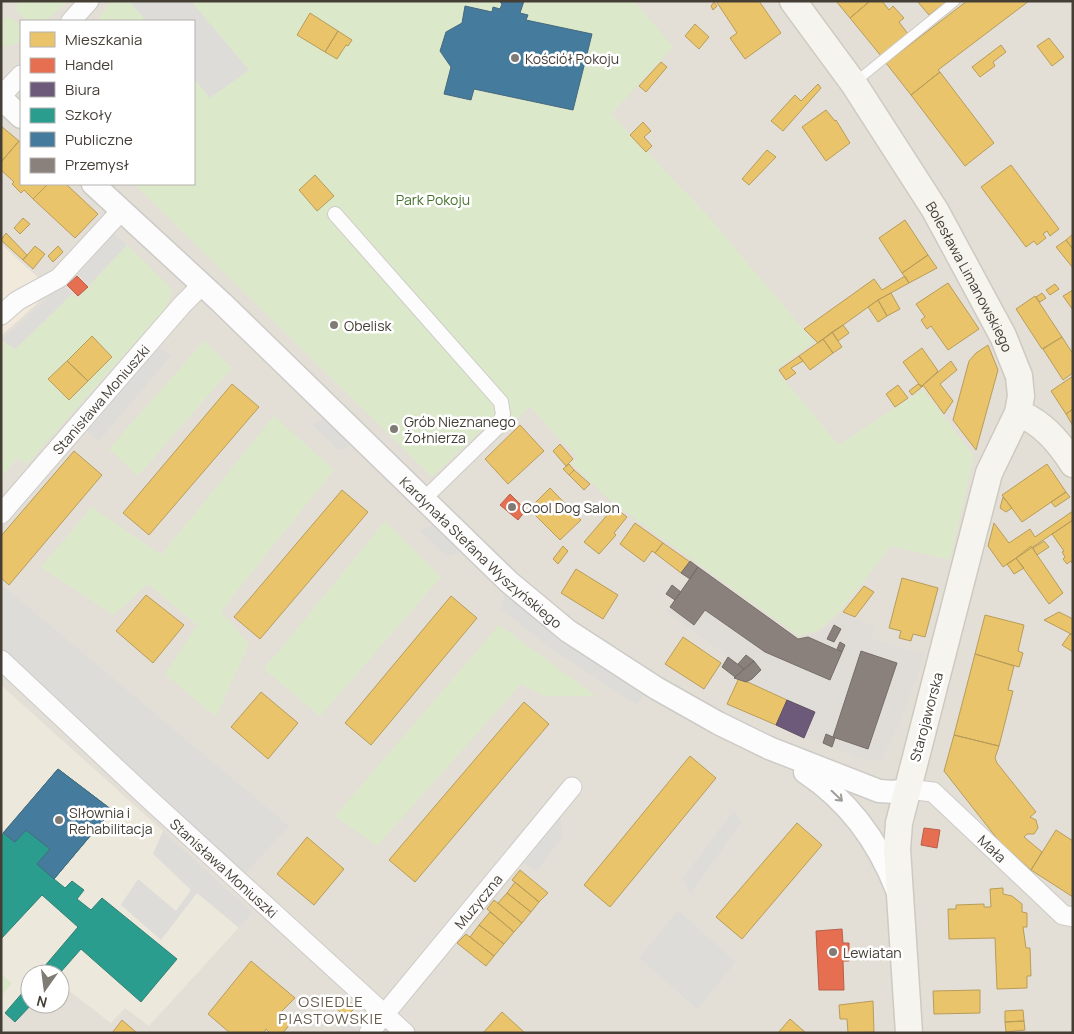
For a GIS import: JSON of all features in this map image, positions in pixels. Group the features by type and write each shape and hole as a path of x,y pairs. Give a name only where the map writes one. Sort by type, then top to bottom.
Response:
{"main road":[{"name":"Bolesława Limanowskiego","path":"793,1 854,84 935,210 1003,336 1019,376 1020,396 1018,413"},
{"path":"1018,413 1028,417 1051,436 1073,464"},
{"name":"Starojaworska","path":"909,1033 897,848 899,823 989,473 1018,413"}],"street":[{"path":"72,20 89,1"},
{"path":"20,76 1,97 20,116"},
{"name":"Kardynała Stefana Wyszyńskiego","path":"94,185 202,285 509,582 568,631 677,701 769,748 879,791 895,792 907,789"},
{"path":"1,315 17,302 59,278 121,211"},
{"path":"335,214 502,402 503,414 498,427 424,499"},
{"name":"Stanisława Moniuszki","path":"1,514 182,305 202,285"},
{"name":"Stanisława Moniuszki","path":"1,660 148,798 215,857 405,1033"},
{"path":"769,748 826,785 849,808 877,847 900,900"},
{"name":"Muzyczna","path":"369,1033 572,786"},
{"name":"Mała","path":"907,789 933,792 1062,915 1073,917"}],"lane":[{"path":"854,84 955,1"}],"shaded area":[{"path":"1,1 1073,1 1073,1033 1,1033"},
{"path":"129,1 191,1 249,70 210,98 195,80 195,20 145,20"},
{"path":"114,234 127,245 89,285 78,274"},
{"path":"1,244 52,290 1,336"},
{"path":"62,284 72,294 15,349 2,340"},
{"path":"159,346 171,356 99,441 86,430"},
{"path":"324,419 351,446 338,450 311,424"},
{"path":"433,525 460,551 447,557 419,530"},
{"path":"698,567 798,639 817,634 842,613 875,626 870,638 925,655 901,720 881,761 859,758 776,725 786,699 734,678 744,668 666,612"},
{"path":"1,584 289,826 245,874 1,648"},
{"path":"505,593 559,639 644,694 637,705 553,650 501,609"},
{"path":"1,685 253,912 149,1026 125,1008 111,1023 70,992 70,964 20,964 20,1014 23,1014 15,1022 5,1014 1,1018"},
{"path":"734,810 742,822 690,894 683,878"},
{"path":"561,814 562,838 536,872 522,861"},
{"path":"163,831 253,912 239,928 197,893 161,940 121,905 138,879 176,911 191,890 153,854"},
{"path":"678,910 736,962 697,1009 639,958"},
{"path":"347,1021 360,1033 338,1033"}],"green space":[{"path":"23,1 68,1 47,20 28,20 17,12 17,3"},
{"name":"Park Pokoju","path":"111,1 634,1 673,47 611,114 707,215 814,342 776,370 839,445 923,389 974,456 950,560 891,546 840,611 819,630 799,636 613,503 572,464 577,457 530,407 515,420 491,421 432,477 135,185 195,185 195,20 98,20"},
{"path":"10,17 20,25 20,41 12,45 1,46 1,19"},
{"path":"127,245 170,287 172,293 166,308 27,464 18,458 1,477 1,340 16,349 72,294 77,299"},
{"path":"204,341 232,368 138,476 109,449"},
{"path":"274,416 334,470 221,611 249,644 216,717 165,674 197,625 148,584 114,615 41,567 92,507 161,555"},
{"path":"385,521 441,577 320,716 264,669"},
{"path":"499,625 596,696 544,696 521,684 377,846 335,816"},
{"path":"1,974 12,983 1,996"}],"building: Mieszkania":[{"path":"716,1 759,1 781,33 745,59 730,38 737,33"},
{"path":"836,1 870,1 850,18"},
{"path":"870,1 882,1 889,10 893,6 904,18 899,22 908,34 881,56 850,18"},
{"path":"917,1 945,1 946,2 929,15"},
{"path":"967,1 1029,1 938,70 940,72 911,95 886,63"},
{"path":"714,2 717,6 713,10 711,6"},
{"path":"310,13 338,31 325,52 297,35"},
{"path":"695,24 709,37 699,49 685,36"},
{"path":"338,31 352,40 348,46 346,45 337,59 325,52"},
{"path":"1049,38 1064,57 1052,66 1037,46"},
{"path":"1001,45 1006,52 993,62 995,66 980,77 972,67"},
{"path":"661,62 667,67 646,92 639,86"},
{"path":"940,72 994,143 965,166 911,95"},
{"path":"818,84 821,88 783,131 771,121 795,95 801,101"},
{"path":"826,110 836,120 850,143 826,161 802,127"},
{"path":"643,122 651,131 644,137 652,146 646,152 630,135"},
{"path":"1,126 19,141 1,162"},
{"path":"19,141 20,185 47,185 33,199 24,190 21,193 12,184 14,182 1,170 1,162"},
{"path":"767,150 776,157 749,185 742,179"},
{"path":"1011,165 1059,229 1050,236 1047,231 1043,234 1046,238 1037,245 1034,241 1026,247 981,187"},
{"path":"315,175 334,196 317,211 299,190"},
{"path":"47,185 67,185 98,214 75,238 33,199"},
{"path":"23,218 30,224 20,234 14,228"},
{"path":"905,220 928,255 902,273 879,238"},
{"path":"6,233 27,255 23,260 1,240"},
{"path":"1073,234 1073,249 1066,240"},
{"path":"1066,240 1073,249 1073,268 1056,247"},
{"path":"35,246 45,254 33,269 23,260"},
{"path":"58,246 63,252 53,262 48,256"},
{"path":"928,255 937,268 909,283 902,273"},
{"path":"905,276 909,283 878,300 818,343 804,329 874,279 882,290"},
{"path":"948,283 979,329 948,350 931,326 927,329 921,320 925,317 916,304"},
{"path":"1055,284 1059,289 1050,295 1046,290"},
{"path":"1073,290 1073,310 1063,296"},
{"path":"891,293 900,309 887,316 878,300"},
{"path":"1042,293 1046,298 1040,302 1036,297"},
{"path":"1035,296 1062,337 1042,349 1016,309"},
{"path":"878,300 887,316 878,322 868,307"},
{"path":"843,325 849,333 838,341 832,332"},
{"path":"832,332 842,347 833,353 823,339"},
{"path":"92,336 112,357 88,381 67,361"},
{"path":"1062,337 1073,354 1073,373 1063,380 1043,349"},
{"path":"823,339 833,353 810,370 799,356"},
{"path":"988,345 998,370 976,450 953,420 969,361 976,353"},
{"path":"922,348 938,371 921,387 903,362"},
{"path":"799,356 803,361 791,368 796,373 786,380 779,370"},
{"path":"67,361 88,381 69,400 48,379"},
{"path":"951,361 957,370 940,384 953,401 944,414 923,385"},
{"path":"1073,376 1073,409 1066,414 1051,391"},
{"path":"232,384 259,407 149,535 123,513"},
{"path":"918,384 923,386 912,395 909,391"},
{"path":"898,385 908,398 895,407 886,394"},
{"path":"1073,409 1073,426 1066,414"},
{"path":"520,425 544,451 508,484 485,459"},
{"path":"560,444 573,459 566,466 553,451"},
{"path":"74,451 102,475 9,585 1,578 1,536"},
{"path":"569,464 574,470 569,475 563,469"},
{"path":"1047,464 1066,492 1022,522 1002,495"},
{"path":"574,470 590,484 584,490 569,475"},
{"path":"550,488 581,520 560,540 529,509"},
{"path":"342,490 368,512 260,639 234,617"},
{"path":"1066,492 1070,497 1055,507 1051,502"},
{"path":"1003,497 1012,508 1006,512 1000,508"},
{"path":"614,507 627,517 614,533 616,535 599,554 584,542"},
{"path":"1073,511 1073,520 1003,567 988,546 994,523 1009,543 1030,529 1035,537"},
{"path":"1073,520 1073,564 1071,561 1067,564 1063,559 1065,557 1062,552 1064,551 1052,534"},
{"path":"635,523 663,543 655,553 652,551 644,562 620,544"},
{"path":"1044,541 1049,547 1037,555 1033,548"},
{"path":"663,543 690,562 681,573 655,553"},
{"path":"563,546 568,551 558,564 553,559"},
{"path":"1031,546 1063,593 1049,604 1016,558"},
{"path":"1016,558 1024,568 1014,574 1007,564"},
{"path":"576,569 618,595 603,619 561,593"},
{"path":"902,578 938,588 925,637 913,634 911,641 899,638 901,631 889,628"},
{"path":"864,586 874,592 855,617 843,612"},
{"path":"146,595 184,625 153,663 116,631"},
{"path":"451,596 477,618 371,745 345,723"},
{"path":"1059,612 1073,619 1073,635 1044,620"},
{"path":"985,615 1024,625 1018,651 1023,653 1019,667 975,654"},
{"path":"1070,634 1073,635 1073,652 1062,645"},
{"path":"683,637 721,663 704,689 665,664"},
{"path":"975,654 1014,666 1008,690 1013,691 999,746 954,735"},
{"path":"739,678 787,700 776,725 727,704"},
{"path":"261,692 298,723 268,759 231,727"},
{"path":"524,702 549,724 415,882 389,860"},
{"path":"954,735 999,746 995,758 997,763 1036,812 1030,817 1036,820 1038,828 1034,834 1027,834 1024,837 1042,852 1031,870 999,841 944,771"},
{"path":"690,756 716,778 610,907 584,885"},
{"path":"797,823 822,845 742,939 716,917"},
{"path":"1056,830 1073,841 1073,897 1031,870"},
{"path":"307,837 344,869 314,905 277,874"},
{"path":"520,870 548,893 539,902 512,880"},
{"path":"515,882 539,902 531,912 507,893"},
{"path":"1003,888 1003,894 1012,896 1022,904 1022,912 1027,913 1027,927 1023,927 1026,948 1030,948 1031,976 1027,976 1027,988 997,989 995,938 949,939 948,909 956,909 956,905 984,904 984,907 991,907 990,889"},
{"path":"507,893 531,912 522,923 498,903"},
{"path":"494,900 522,923 514,932 487,909"},
{"path":"490,912 514,932 504,944 479,925"},
{"path":"479,925 504,944 494,956 470,937"},
{"path":"466,934 494,956 486,966 457,943"},
{"path":"251,961 295,998 279,1014 290,1024 283,1033 270,1033 266,1029 264,1033 230,1033 208,1014"},
{"path":"980,990 980,1013 934,1014 933,991"},
{"path":"344,997 356,1007 346,1017 336,1008"},
{"path":"873,1001 874,1032 848,1033 847,1019 840,1019 839,1005"},
{"path":"1023,1010 1024,1021 1005,1022 1005,1011"},
{"path":"502,1012 525,1033 483,1033"},
{"path":"790,1019 806,1033 778,1033"},
{"path":"122,1020 137,1033 112,1033"},
{"path":"1024,1021 1025,1030 1006,1032 1005,1022"}],"building: Handel":[{"path":"77,276 88,287 78,296 67,285"},
{"path":"510,494 526,510 518,520 500,505"},
{"path":"924,828 940,830 937,848 921,845"},
{"name":"Lewiatan","path":"842,929 843,943 849,943 849,961 843,961 844,990 819,990 816,931"}],"building: Biura":[{"path":"787,700 815,712 804,738 776,725"}],"building: Szkoły":[{"path":"58,769 112,810 54,879 65,888 72,881 84,890 77,899 91,910 102,898 177,959 141,1002 81,949 68,964 47,964 78,927 42,895 1,939 1,836"},
{"path":"20,996 20,1014 23,1014 15,1022 5,1013"}],"building: Publiczne":[{"name":"Kościół Pokoju","path":"499,1 524,1 520,13 528,15 526,20 592,34 573,110 474,89 471,100 444,94 451,67 440,51 446,32 462,23 465,6 492,12 493,7 500,9 502,4"},
{"name":"SIłownia i Rehabilitacja","path":"58,769 112,810 54,879 37,864 50,849 26,830 15,842 3,833"}],"building: Przemysł":[{"path":"690,561 698,567 690,579 681,573"},
{"path":"698,567 798,639 808,637 842,652 830,680 765,652 705,610 694,625 670,607"},
{"path":"672,585 681,592 675,600 666,594"},
{"path":"834,625 841,629 834,642 827,639"},
{"path":"840,642 845,645 842,652 837,649"},
{"path":"861,651 897,663 868,749 833,737"},
{"path":"746,655 754,661 744,669 738,664"},
{"path":"728,657 744,669 735,677 722,667"},
{"path":"754,661 761,670 752,679 746,682 734,678"},
{"path":"826,734 835,738 832,747 823,743"}],"place":[{"name":"Kościół Pokoju","path":"515,58"},
{"name":"Obelisk","path":"334,325"},
{"name":"Grób Nieznanego Żołnierza","path":"394,429"},
{"name":"Cool Dog Salon","path":"512,507"},
{"name":"SIłownia i Rehabilitacja","path":"59,820"},
{"name":"Lewiatan","path":"833,952"}],"district":[{"name":"OSIEDLE PIASTOWSKIE","path":"331,1010"}]}
